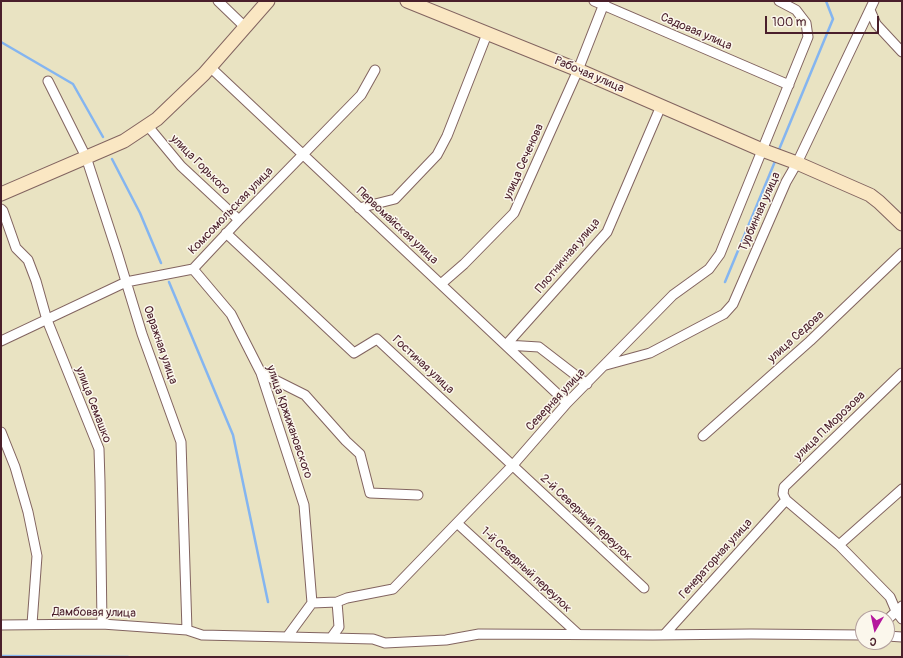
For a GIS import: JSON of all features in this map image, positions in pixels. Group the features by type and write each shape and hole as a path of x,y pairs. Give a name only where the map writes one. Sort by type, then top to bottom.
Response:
{"street":[{"path":"218,1 245,27"},
{"path":"1,194 124,141 157,119 210,67 268,1"},
{"name":"Рабочая улица","path":"407,1 578,70 870,195 902,224"},
{"name":"Садовая улица","path":"594,1 604,3 789,85"},
{"name":"Северная улица","path":"312,602 337,602 347,598 393,589 513,465 567,403 605,366 673,295 709,269 720,254 766,151 789,85 808,37 806,23 796,10 779,1"},
{"name":"Турбинная улица","path":"605,366 650,353 724,314 733,304 786,182 793,161 874,1"},
{"name":"улица Сеченова","path":"440,284 464,264 514,213 578,70 604,3"},
{"path":"870,10 876,24 902,52"},
{"path":"359,208 395,199 437,155 487,34"},
{"name":"Первомайская улица","path":"210,67 567,403"},
{"name":"Комсомольская улица","path":"1,341 126,282 193,269 302,154 361,95 375,70"},
{"name":"Овражная улица","path":"48,81 86,157 142,334 181,442 187,630"},
{"name":"Плотничная улица","path":"506,345 607,232 661,106"},
{"name":"улица Горького","path":"147,126 181,166 239,220"},
{"name":"улица Семашко","path":"1,209 16,248 28,260 47,320 99,449 102,624"},
{"name":"Гостиная улица","path":"226,233 354,353 377,339 513,465"},
{"name":"улица Седова","path":"703,436 810,341 902,253"},
{"name":"улица Кржижановского","path":"193,269 231,314 261,373 304,505 312,602"},
{"path":"506,345 539,347 587,384"},
{"path":"261,373 305,395 346,441 360,454 370,492 418,495"},
{"name":"улица П.Морозова","path":"786,500 783,494 784,487 902,373"},
{"path":"1,432 15,467 28,512 37,556 32,624"},
{"name":"2-й Северный переулок","path":"513,465 644,588"},
{"path":"839,545 902,489"},
{"path":"786,500 839,545 890,597 899,608 902,619"},
{"name":"Генераторная улица","path":"664,635 786,500"},
{"name":"1-й Северный переулок","path":"457,522 578,634"},
{"path":"287,637 312,602"},
{"path":"331,638 338,627 337,602"},
{"name":"Дамбовая улица","path":"1,625 102,624 187,630 202,635 373,639 385,643 446,640 479,634 855,635"}],"waterway":[{"path":"778,152 833,19 826,1"},
{"path":"1,42 73,84 103,137"},
{"path":"112,159 140,213 161,263"},
{"path":"725,282 776,159"},
{"path":"169,282 233,435 268,602"},
{"path":"1,656 128,657"}]}
